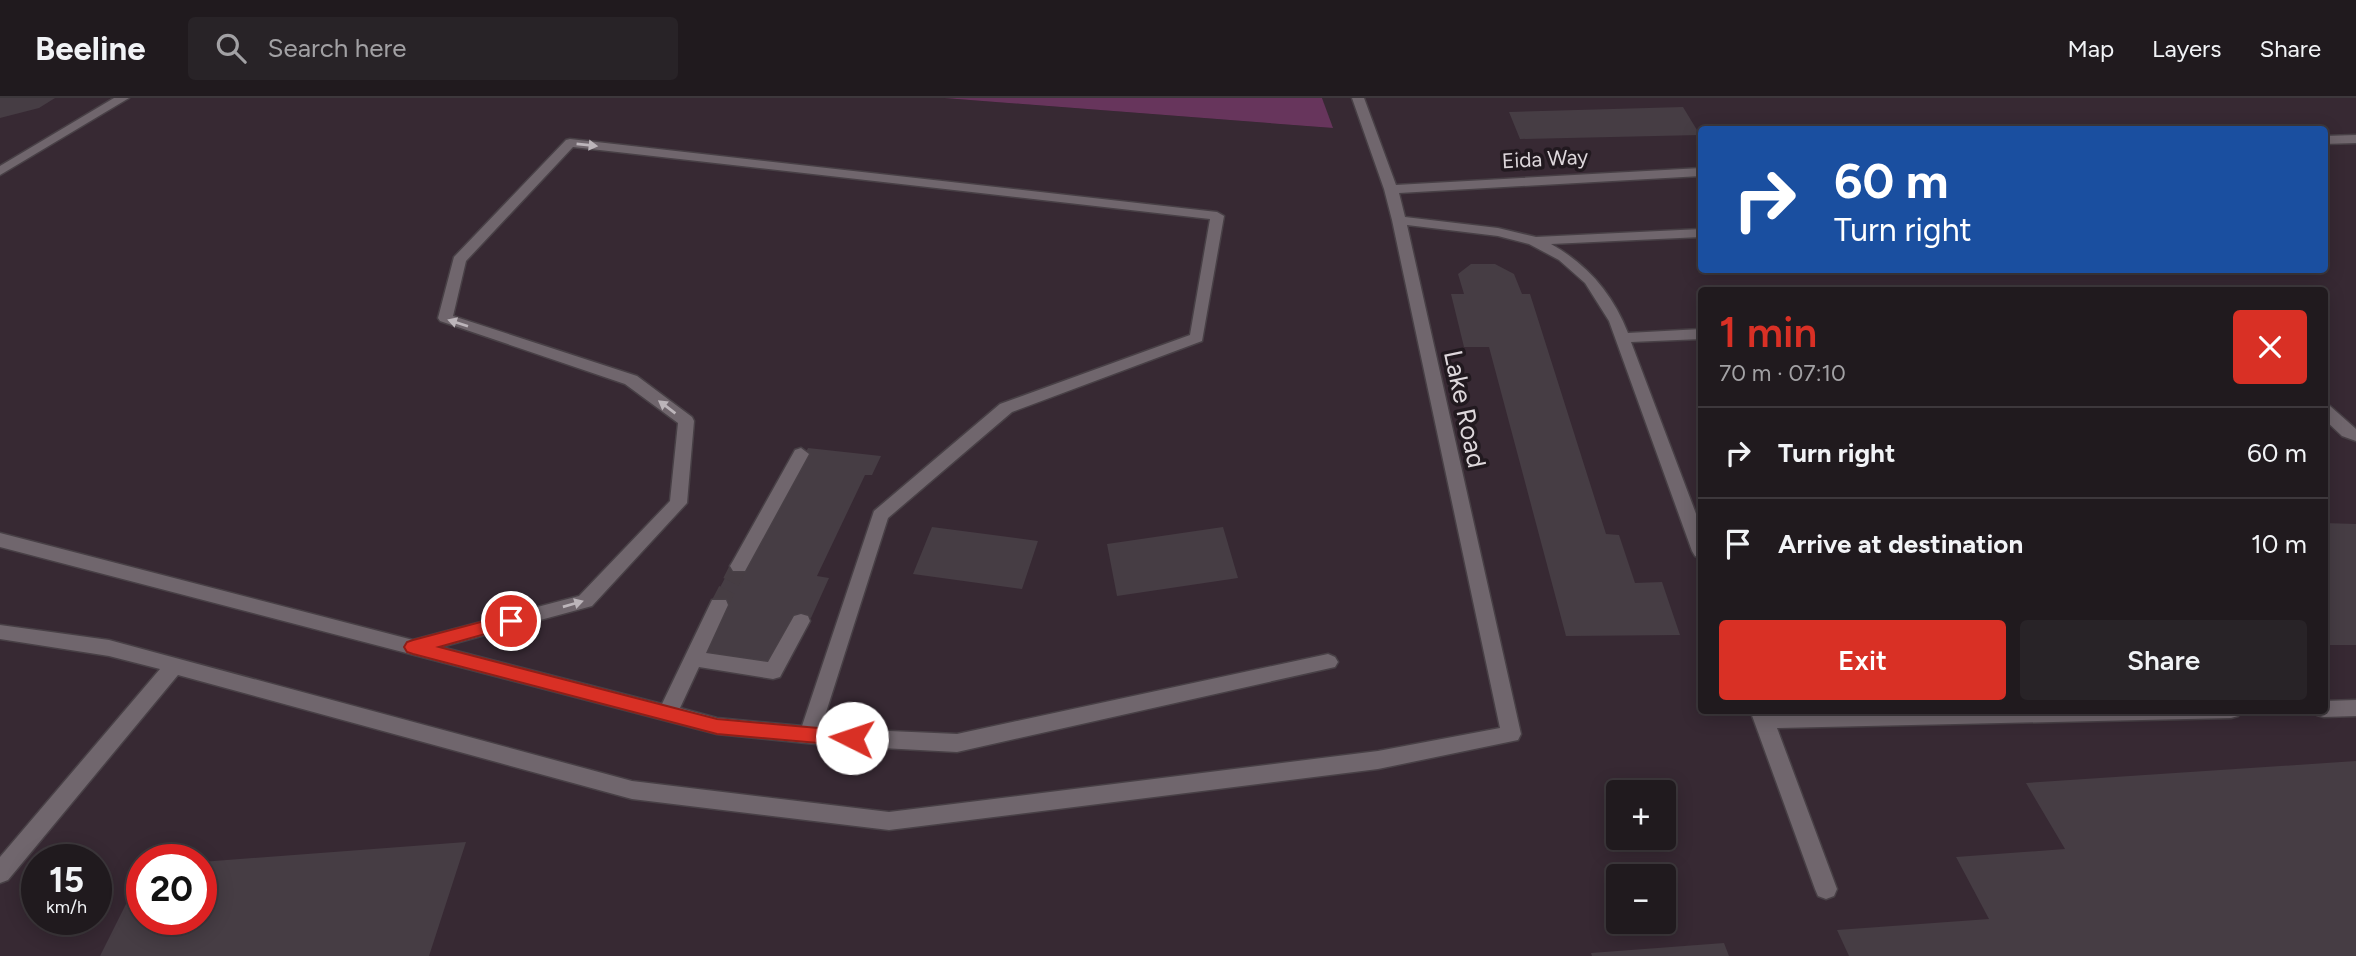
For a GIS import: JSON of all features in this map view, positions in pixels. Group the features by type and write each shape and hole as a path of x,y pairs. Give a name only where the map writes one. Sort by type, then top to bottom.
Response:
{"street":[{"path":"0,172 123,98"},
{"name":"Lake Road","path":"174,666 632,790 889,821 1378,760 1511,734 1399,220 1391,188 1357,98"},
{"path":"2328,140 2356,139"},
{"path":"413,647 585,601 678,503 686,421 631,380 445,318 459,260 570,143 1217,216 1197,338 1006,408 880,515 809,735"},
{"name":"Eida Way","path":"1391,188 1698,172"},
{"path":"1399,220 1498,232 1534,242 1564,257 1591,280 1616,321 1698,543"},
{"path":"1534,242 1698,233"},
{"path":"1622,338 1698,334"},
{"path":"2328,414 2348,432 2356,435"},
{"path":"739,566 801,454"},
{"path":"0,540 667,714 717,726 809,735 957,743 1328,662"},
{"path":"667,714 719,606"},
{"path":"692,658 773,670 801,621"},
{"path":"0,632 109,648 174,666 0,873"},
{"path":"2328,709 2356,708"},
{"path":"1826,889 1762,715 1856,714"}],"shaded area":[{"path":"0,98 944,98 1332,128 1322,98 2356,98 2356,956 0,956"},
{"path":"944,98 1322,98 1333,128"}],"building":[{"path":"0,98 55,98 39,108 0,118"},
{"path":"1683,107 1698,135 1520,139 1509,112"},
{"path":"1471,264 1495,264 1514,274 1522,294 1530,294 1606,534 1619,535 1635,583 1662,582 1680,635 1566,636 1489,347 1464,347 1451,294 1464,294 1458,274"},
{"path":"808,448 881,456 872,475 865,475 817,576 829,578 811,618 797,616 774,666 701,656 711,604 732,565 746,567"},
{"path":"2328,523 2356,524 2356,645 2328,645"},
{"path":"932,527 1038,541 1022,589 913,574"},
{"path":"1223,527 1238,578 1117,596 1107,544"},
{"path":"2356,761 2356,956 1849,956 1837,930 1989,919 1956,857 2065,849 2026,783"},
{"path":"466,842 429,956 100,956 126,904 126,935 217,935 217,861"},
{"path":"1724,943 1729,956 1592,956 1591,953"}],"tunnel":[{"path":"719,605 739,566"}],"route":[{"path":"511,621 413,647 717,726 852,738"}]}
